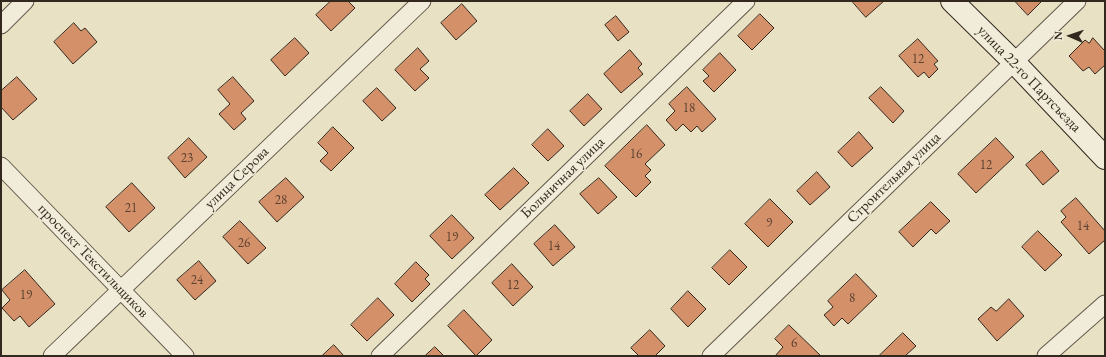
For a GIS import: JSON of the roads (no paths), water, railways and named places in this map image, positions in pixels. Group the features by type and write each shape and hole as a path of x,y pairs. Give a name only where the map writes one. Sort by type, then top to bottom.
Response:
{"street":[{"path":"1,25 25,1"},
{"name":"улица Серова","path":"52,356 422,1"},
{"name":"Больничная улица","path":"380,356 746,1"},
{"name":"улица 22-го Партсъезда","path":"952,1 1014,62 1105,158"},
{"name":"Строительная улица","path":"711,356 1077,1"},
{"name":"проспект Текстильщиков","path":"1,166 185,356"},
{"path":"1046,356 1105,304"}]}
